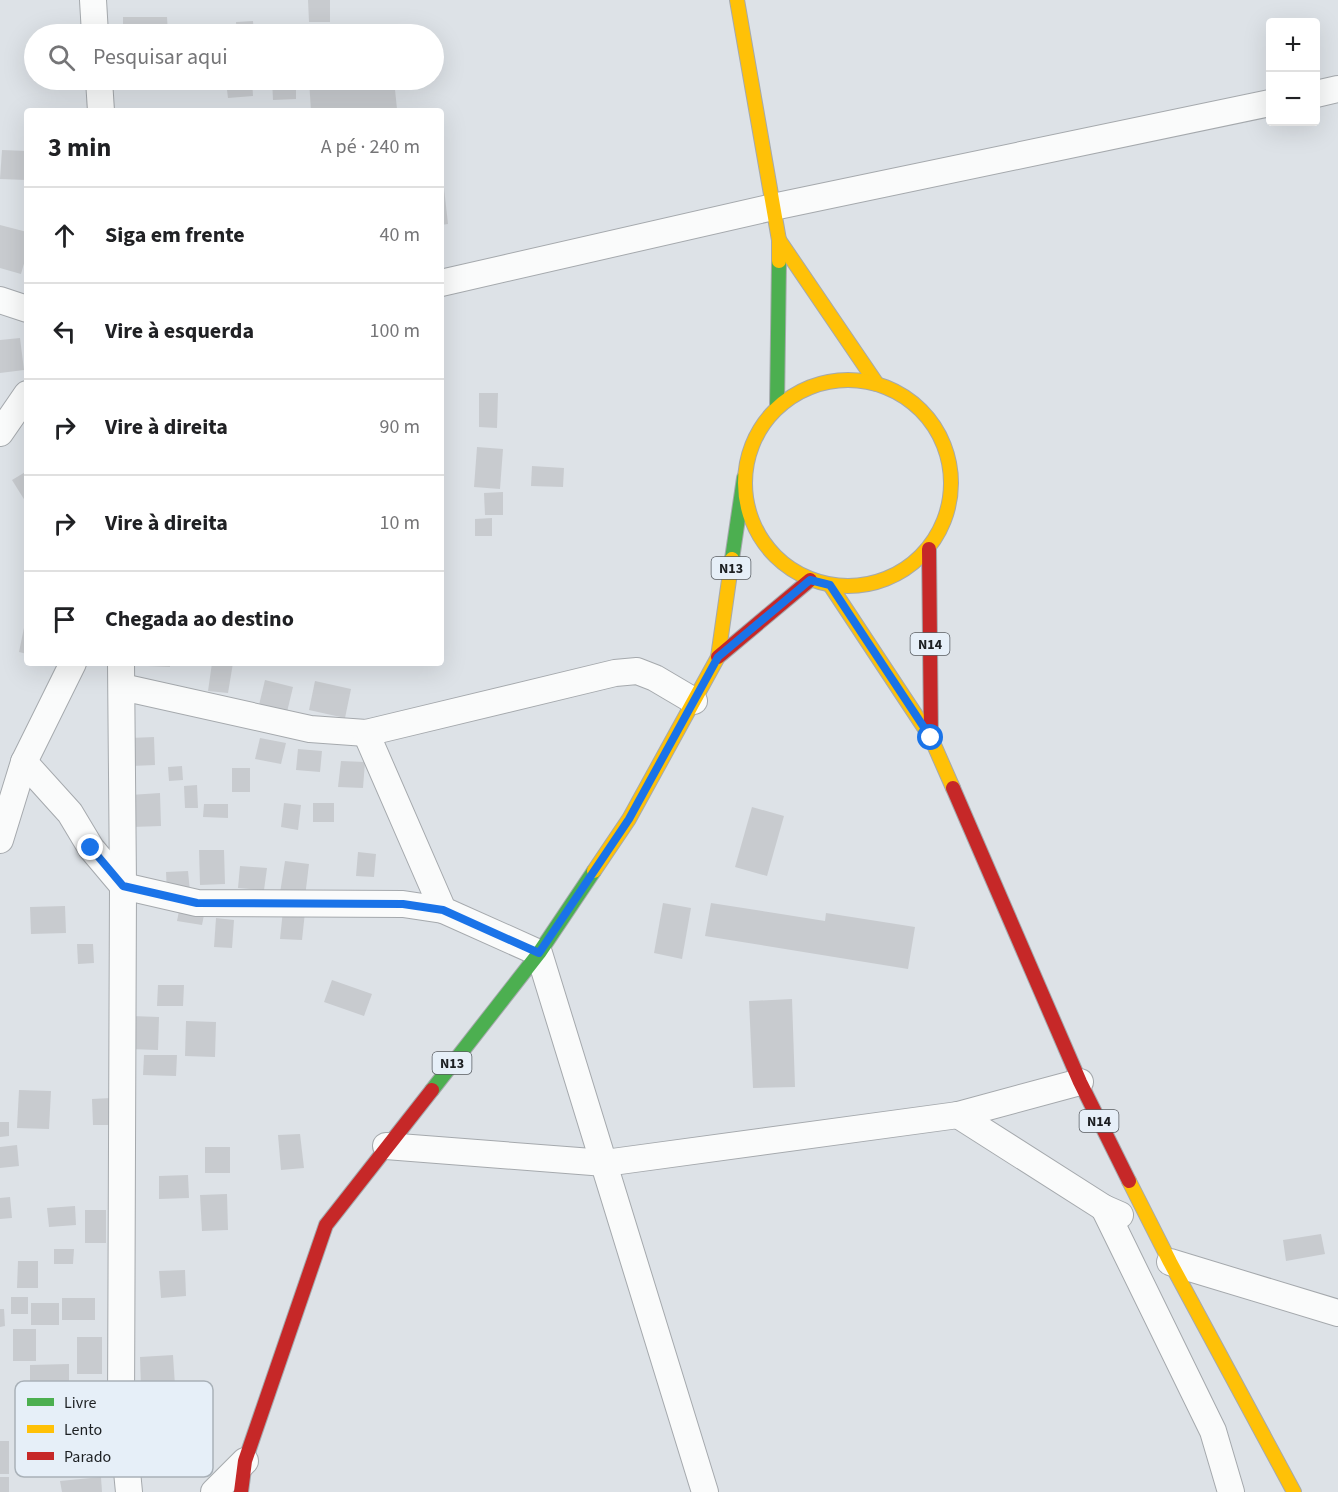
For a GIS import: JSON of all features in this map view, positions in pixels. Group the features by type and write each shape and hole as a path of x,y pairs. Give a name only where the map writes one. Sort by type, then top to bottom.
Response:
{"main road":[{"path":"737,0 779,240 777,407"},
{"path":"779,240 877,384"},
{"path":"850,380 877,384 913,402 940,434 952,472 948,513 929,549 901,573 867,585 830,585 810,580 782,563 761,539 748,510 744,478 749,452 760,428 777,407 799,392 824,383 850,380"},
{"name":"N13","path":"241,1492 245,1461 326,1225 539,953 629,819 718,657 744,478"},
{"name":"N14","path":"929,549 931,738"},
{"name":"N13","path":"718,657 810,580"},
{"name":"N14","path":"830,585 931,738 1080,1082 1170,1262 1294,1492"}],"street":[{"path":"93,0 95,24"},
{"path":"1320,93 1338,89"},
{"path":"100,90 101,108"},
{"path":"444,282 773,207 1266,104"},
{"path":"0,300 24,308"},
{"path":"0,433 24,398"},
{"path":"0,840 24,762 72,666"},
{"path":"121,1381 123,886 121,675 310,729 366,733 615,673 637,671 655,678 694,701"},
{"path":"366,733 443,910"},
{"path":"24,762 70,813 91,848 123,886 197,903 403,904 443,910 539,953 705,1492"},
{"path":"386,1146 605,1163 958,1115 1080,1082"},
{"path":"958,1115 1104,1208 1153,1229"},
{"path":"1104,1208 1213,1431 1232,1492"},
{"path":"1170,1262 1338,1313"},
{"path":"214,1492 245,1461"},
{"path":"128,1477 129,1492"}],"building":[{"path":"308,0 330,0 330,22 309,22"},
{"path":"123,17 167,17 167,24 123,24"},
{"path":"253,21 253,24 236,24 236,22"},
{"path":"227,90 253,90 253,96 228,98"},
{"path":"272,90 296,90 296,99 273,100"},
{"path":"310,90 395,90 397,108 311,108"},
{"path":"2,150 24,151 24,180 0,179"},
{"path":"444,188 448,224 444,225"},
{"path":"0,225 24,231 24,264 21,274 0,268"},
{"path":"20,338 24,370 0,373 0,340"},
{"path":"479,393 498,393 497,428 479,427"},
{"path":"477,447 503,449 500,489 474,487"},
{"path":"532,466 564,468 563,487 531,486"},
{"path":"24,473 24,499 12,480"},
{"path":"503,492 503,515 485,515 484,493"},
{"path":"492,518 492,536 475,536 475,519"},
{"path":"24,628 24,653 19,652"},
{"path":"212,666 232,666 228,693 208,691"},
{"path":"265,680 293,687 287,712 259,705"},
{"path":"315,681 351,689 345,718 309,710"},
{"path":"154,737 155,765 131,766 130,738"},
{"path":"260,738 286,743 281,764 255,759"},
{"path":"298,749 322,751 320,772 296,770"},
{"path":"341,761 365,762 363,788 338,787"},
{"path":"182,766 183,780 169,781 168,767"},
{"path":"232,768 250,768 250,792 232,792"},
{"path":"197,785 198,808 185,808 184,786"},
{"path":"160,793 161,826 132,827 130,795"},
{"path":"284,803 301,805 298,830 281,827"},
{"path":"313,803 334,803 334,822 313,822"},
{"path":"204,804 228,804 228,818 203,817"},
{"path":"752,807 784,816 767,876 735,867"},
{"path":"199,850 224,850 225,884 200,885"},
{"path":"358,852 376,854 374,877 356,876"},
{"path":"285,861 309,864 305,897 280,893"},
{"path":"240,866 267,868 264,890 238,888"},
{"path":"188,871 190,892 167,893 166,872"},
{"path":"663,903 691,908 682,959 654,953"},
{"path":"711,903 825,921 826,913 915,927 908,969 705,936"},
{"path":"65,906 66,933 31,934 30,907"},
{"path":"180,906 205,910 202,925 177,921"},
{"path":"283,910 305,912 302,940 280,939"},
{"path":"216,918 234,920 232,948 214,947"},
{"path":"77,944 93,944 94,963 78,964"},
{"path":"332,980 372,994 364,1016 324,1002"},
{"path":"158,985 184,985 183,1006 157,1006"},
{"path":"792,999 795,1087 753,1088 749,1001"},
{"path":"131,1016 159,1017 158,1050 130,1049"},
{"path":"186,1021 216,1022 215,1057 185,1056"},
{"path":"144,1055 177,1055 176,1076 143,1075"},
{"path":"19,1090 51,1091 49,1129 17,1128"},
{"path":"111,1098 112,1125 93,1125 92,1099"},
{"path":"0,1122 9,1122 9,1136 0,1137"},
{"path":"300,1134 304,1168 281,1170 278,1135"},
{"path":"17,1145 19,1166 0,1168 0,1147"},
{"path":"205,1147 230,1147 230,1173 205,1173"},
{"path":"188,1175 189,1198 159,1199 159,1176"},
{"path":"227,1194 228,1230 202,1231 200,1195"},
{"path":"10,1197 12,1218 0,1219 0,1198"},
{"path":"75,1206 76,1225 49,1227 47,1208"},
{"path":"85,1210 106,1210 106,1243 85,1243"},
{"path":"1321,1234 1325,1254 1286,1261 1283,1240"},
{"path":"54,1249 74,1249 73,1264 54,1264"},
{"path":"18,1261 38,1261 38,1288 17,1288"},
{"path":"185,1270 186,1296 161,1298 159,1271"},
{"path":"11,1297 28,1297 28,1314 11,1314"},
{"path":"62,1298 95,1298 95,1320 62,1320"},
{"path":"31,1303 59,1303 59,1325 31,1325"},
{"path":"0,1309 4,1309 5,1326 0,1327"},
{"path":"13,1329 36,1329 36,1361 13,1361"},
{"path":"77,1337 102,1337 102,1374 77,1374"},
{"path":"173,1355 175,1381 141,1381 140,1357"},
{"path":"69,1364 69,1381 30,1381 30,1365"},
{"path":"0,1441 9,1441 9,1474 0,1474"},
{"path":"0,1477 9,1477 9,1492 0,1492"},
{"path":"101,1477 102,1492 62,1492 60,1481"}],"traffic: fast":[{"path":"777,407 779,261"},
{"path":"732,559 744,478"},
{"path":"432,1090 539,953 594,871"}],"traffic: slow":[{"path":"737,0 779,240 779,261"},
{"path":"779,240 877,384"},
{"path":"848,380 868,382 897,392 921,410 939,434 949,463 951,483 949,503 939,532 921,556 897,574 868,584 848,586 828,584 799,574 775,556 757,532 747,503 745,483 747,463 757,434 775,410 799,392 828,382 848,380"},
{"path":"594,871 629,819 718,657 732,559"},
{"path":"830,585 931,738 953,788"},
{"path":"1129,1181 1294,1492"}],"traffic: jam":[{"path":"929,549 931,738"},
{"path":"718,657 810,580"},
{"path":"953,788 1080,1082 1129,1181"},
{"path":"241,1492 245,1461 326,1225 432,1090"}],"route":[{"path":"91,848 123,886 197,903 403,904 443,910 539,953 629,819 718,657 810,580 830,585 931,738"}]}
